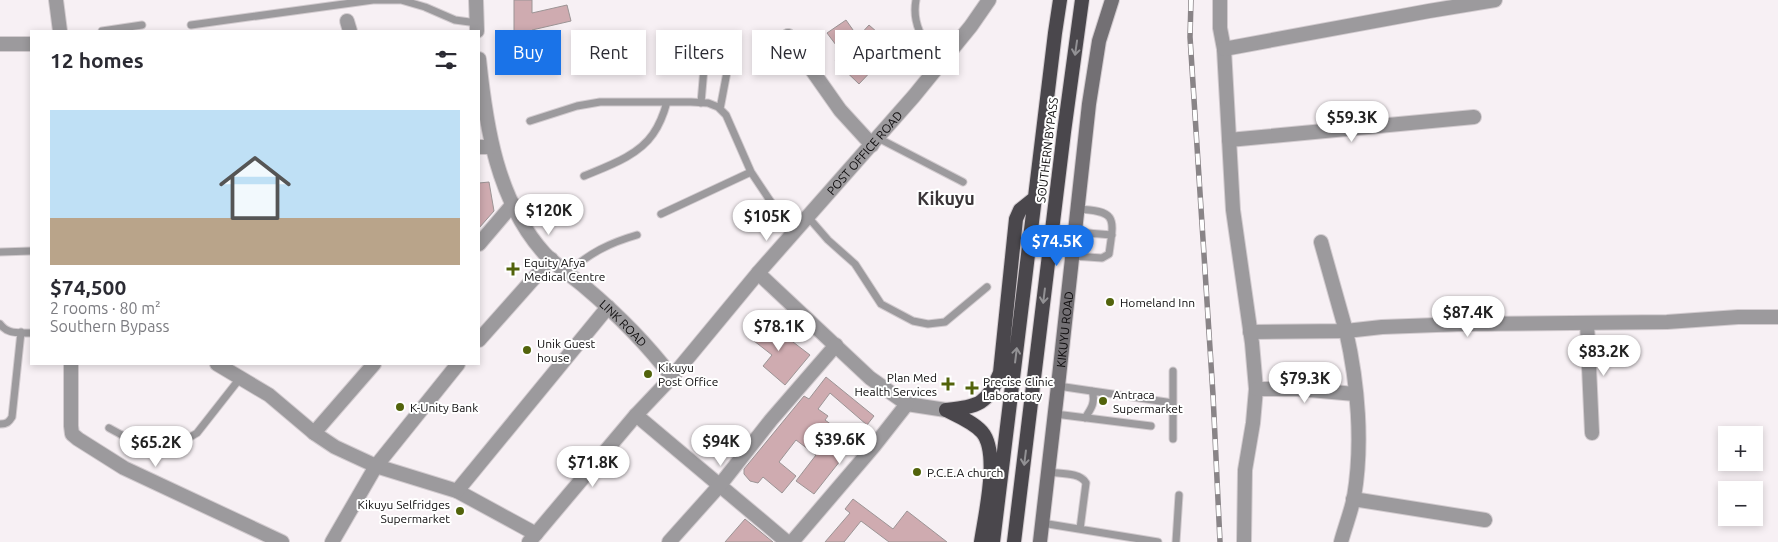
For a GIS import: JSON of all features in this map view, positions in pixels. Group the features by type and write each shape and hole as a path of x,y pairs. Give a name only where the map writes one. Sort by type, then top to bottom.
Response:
{"highway":[{"name":"SOUTHERN BYPASS","path":"993,542 1060,0"},
{"name":"SOUTHERN BYPASS","path":"1014,542 1082,0"},
{"path":"946,410 974,406 988,398 993,390 1000,373 1016,219 1020,210 1035,198"},
{"path":"946,410 973,424 982,432 989,443 991,467 981,542"}],"main road":[{"name":"KIKUYU ROAD","path":"1040,542 1094,67 1099,41 1112,0"}],"street":[{"path":"56,0 60,30"},
{"path":"476,0 477,27"},
{"name":"POST OFFICE ROAD","path":"959,41 989,0"},
{"path":"1220,0 1220,28 1224,49 1235,232 1250,332 1256,389 1253,423 1245,470 1244,542"},
{"path":"1224,49 1429,10 1495,0"},
{"path":"0,44 30,44"},
{"name":"LINK ROAD","path":"480,68 486,147 522,221 544,253 608,307 659,360 672,377"},
{"path":"815,75 840,110 875,141"},
{"name":"POST OFFICE ROAD","path":"533,538 636,415 672,377 758,273 797,231 931,75"},
{"path":"1229,140 1474,117"},
{"path":"480,243 513,204"},
{"path":"1321,242 1346,331 1358,425 1357,470 1353,499 1341,542"},
{"path":"480,339 550,259"},
{"path":"758,273 870,378 907,404 946,410"},
{"path":"457,491 608,307"},
{"path":"1250,332 1346,331 1382,327 1454,324 1666,322 1738,317 1778,317"},
{"path":"1587,323 1592,433"},
{"path":"669,542 720,485 771,420 836,345"},
{"path":"71,365 72,434 124,468 282,542"},
{"path":"219,365 269,395 314,433 335,446 376,466 457,491 533,538"},
{"path":"314,433 373,365"},
{"path":"332,542 376,466 457,365"},
{"path":"1256,389 1298,389 1355,394"},
{"path":"636,415 784,541 874,446 907,404"},
{"path":"1353,499 1485,520"}],"lane":[{"path":"191,25 373,0 401,0 477,27"},
{"path":"916,0 914,9 915,22 918,30"},
{"path":"109,30 142,25"},
{"path":"701,103 704,68 710,62 722,64 727,72 720,109"},
{"path":"530,121 577,106 600,102 708,103 720,109 726,115 751,172 773,205 797,231"},
{"path":"584,176 615,164 637,150 653,135 668,102"},
{"path":"875,141 963,182"},
{"path":"661,214 751,172"},
{"path":"1072,256 1106,257 1109,254 1112,235 1112,225 1108,215 1100,211 1077,209"},
{"path":"808,217 828,240 855,264 882,304 913,321 928,324 945,322 987,287"},
{"path":"1075,232 1112,235"},
{"path":"568,272 584,258 612,243 637,235"},
{"path":"0,252 30,251"},
{"path":"0,324 4,330 30,333"},
{"path":"0,424 10,422 12,416 21,332"},
{"path":"1173,371 1173,439"},
{"path":"109,428 153,452 165,452 197,433 241,377"},
{"path":"1058,386 1173,403"},
{"path":"1085,418 1092,406 1092,391"},
{"path":"1055,414 1151,426"},
{"path":"1048,472 1078,476 1086,484 1080,529"},
{"path":"1176,542 1179,495"},
{"path":"1042,523 1158,542"}],"building":[{"path":"514,0 532,0 532,13 567,5 571,21 532,30 514,30"},
{"path":"846,20 853,30 835,30 835,44 827,33"},
{"path":"869,25 875,30 864,30"},
{"path":"850,75 868,75 859,84"},
{"path":"489,182 494,211 480,227 480,183"},
{"path":"763,319 810,355 785,385 763,366 772,355 749,337"},
{"path":"826,377 874,416 867,425 830,393 818,409 828,416 825,420 855,442 814,494 796,481 816,455 796,440 779,462 796,476 782,493 763,477 758,483 750,481 744,474 744,469 804,396 809,399"},
{"path":"853,499 893,529 907,511 947,542 889,542 861,521 844,542 825,542 850,513 845,509"},
{"path":"745,519 773,542 725,542"}],"railway":[{"path":"1191,0 1190,37 1213,395 1220,542"}],"place":[{"name":"Equity Afya Medical Centre","path":"513,269"},
{"name":"Homeland Inn","path":"1110,302"},
{"name":"Unik Guest house","path":"527,350"},
{"name":"Kikuyu Post Office","path":"648,374"},
{"name":"Plan Med Health Services","path":"948,384"},
{"name":"Precise Clinic Laboratory","path":"972,388"},
{"name":"Antraca Supermarket","path":"1103,401"},
{"name":"K-Unity Bank","path":"400,407"},
{"name":"P.C.E.A church","path":"917,472"},
{"name":"Kikuyu Selfridges Supermarket","path":"460,511"}],"district":[{"name":"Kikuyu","path":"946,198"}]}
